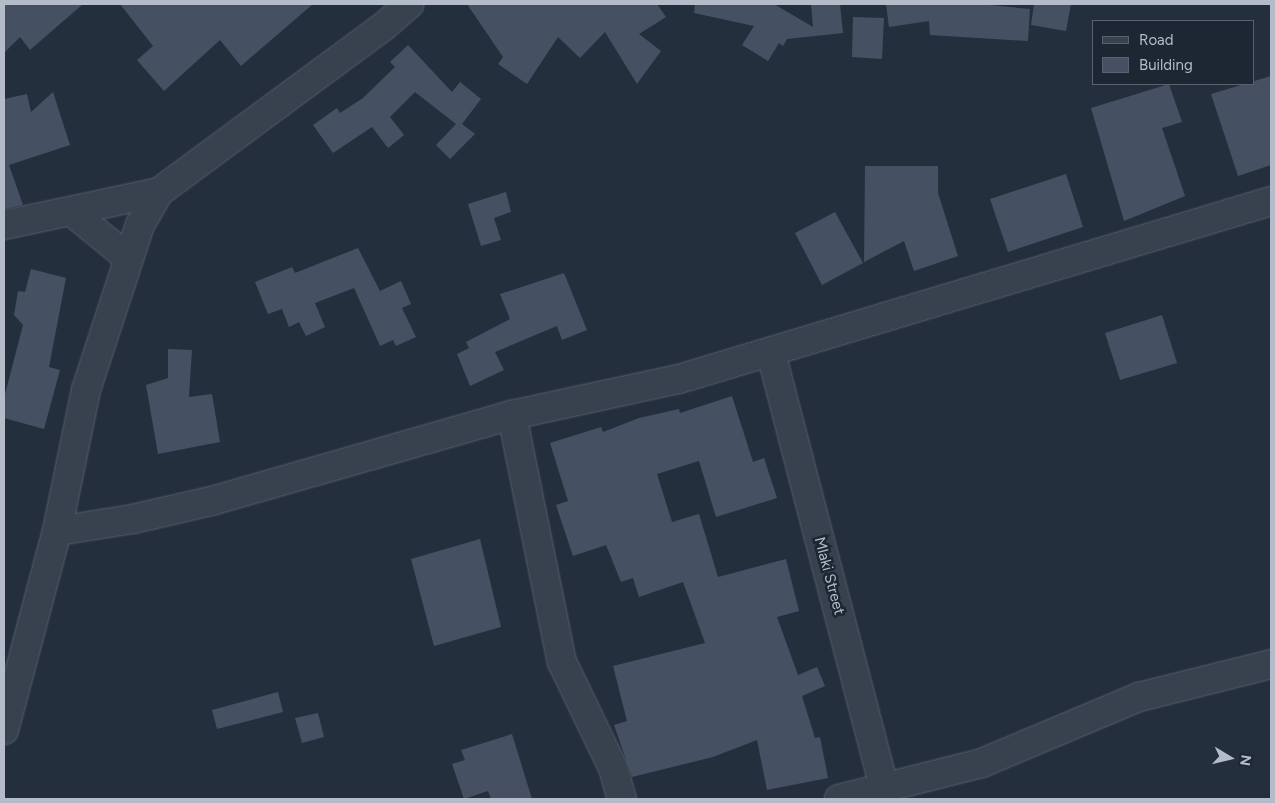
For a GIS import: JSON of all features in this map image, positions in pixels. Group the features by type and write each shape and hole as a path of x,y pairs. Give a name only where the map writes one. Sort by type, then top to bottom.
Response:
{"street":[{"path":"4,225 159,192 383,27 408,4"},
{"path":"4,730 57,531 86,390 127,257 159,192"},
{"path":"57,531 133,520 216,500 512,415 679,379 771,353 1271,201"},
{"path":"72,212 127,257"},
{"name":"Mlaki Street","path":"771,353 885,793"},
{"path":"512,415 562,662 605,750 622,799"},
{"path":"839,799 885,793 982,763 1139,697 1271,664"}],"building":[{"path":"4,4 83,4 30,50 20,37 4,53"},
{"path":"120,4 313,4 241,66 220,40 164,91 137,60 153,46"},
{"path":"467,4 657,4 666,17 639,34 661,51 637,84 605,32 580,58 558,37 527,84 498,64 503,57"},
{"path":"695,4 774,4 813,27 811,4 840,4 843,33 787,39 783,46 779,43 768,61 742,45 754,26 694,13"},
{"path":"886,4 979,4 1030,9 1028,41 930,35 929,21 889,27"},
{"path":"1034,4 1071,4 1066,31 1031,25"},
{"path":"853,17 884,18 882,59 852,57"},
{"path":"408,45 452,92 460,82 481,99 462,124 475,134 450,159 436,145 456,124 415,92 390,117 404,135 388,148 372,127 333,153 313,125 337,108 340,113 363,98 395,67 390,62"},
{"path":"1271,76 1271,165 1238,176 1211,94 1241,85 1255,85 1255,81"},
{"path":"1169,85 1182,122 1162,128 1185,196 1124,221 1091,108"},
{"path":"53,92 70,145 9,165 23,205 4,209 4,99 27,94 31,112"},
{"path":"865,166 938,166 938,193 958,256 914,271 904,241 864,262"},
{"path":"1066,174 1083,227 1008,252 990,199"},
{"path":"506,192 511,212 494,218 501,240 481,246 468,204"},
{"path":"835,212 863,263 822,285 795,233"},
{"path":"358,248 380,291 401,281 411,304 402,308 416,337 396,346 393,340 380,346 354,288 315,303 325,327 306,336 299,322 289,327 282,309 268,314 255,282 292,267 295,273"},
{"path":"31,269 66,278 49,367 60,370 44,429 4,418 4,398 23,325 14,315 18,291 25,292"},
{"path":"564,273 587,330 562,340 557,326 495,352 504,370 470,386 457,354 469,348 466,342 510,319 500,294"},
{"path":"1162,315 1177,363 1120,380 1105,333"},
{"path":"168,349 192,350 189,397 212,394 220,442 158,454 146,385 168,378"},
{"path":"732,396 753,462 764,458 777,498 716,517 699,461 657,474 672,522 699,514 718,577 786,559 799,611 777,617 798,675 817,667 825,686 802,696 815,738 820,737 828,778 767,790 757,740 713,757 632,777 614,725 627,721 613,666 705,643 683,582 639,597 633,578 621,582 606,545 573,556 556,505 568,501 550,443 601,427 603,432 639,418 679,409 680,413"},
{"path":"480,539 501,627 434,646 411,559"},
{"path":"278,692 283,712 217,729 212,710"},
{"path":"318,713 324,737 302,743 295,718"},
{"path":"512,734 532,799 491,799 488,791 464,799 452,764 465,760 461,750"}]}
